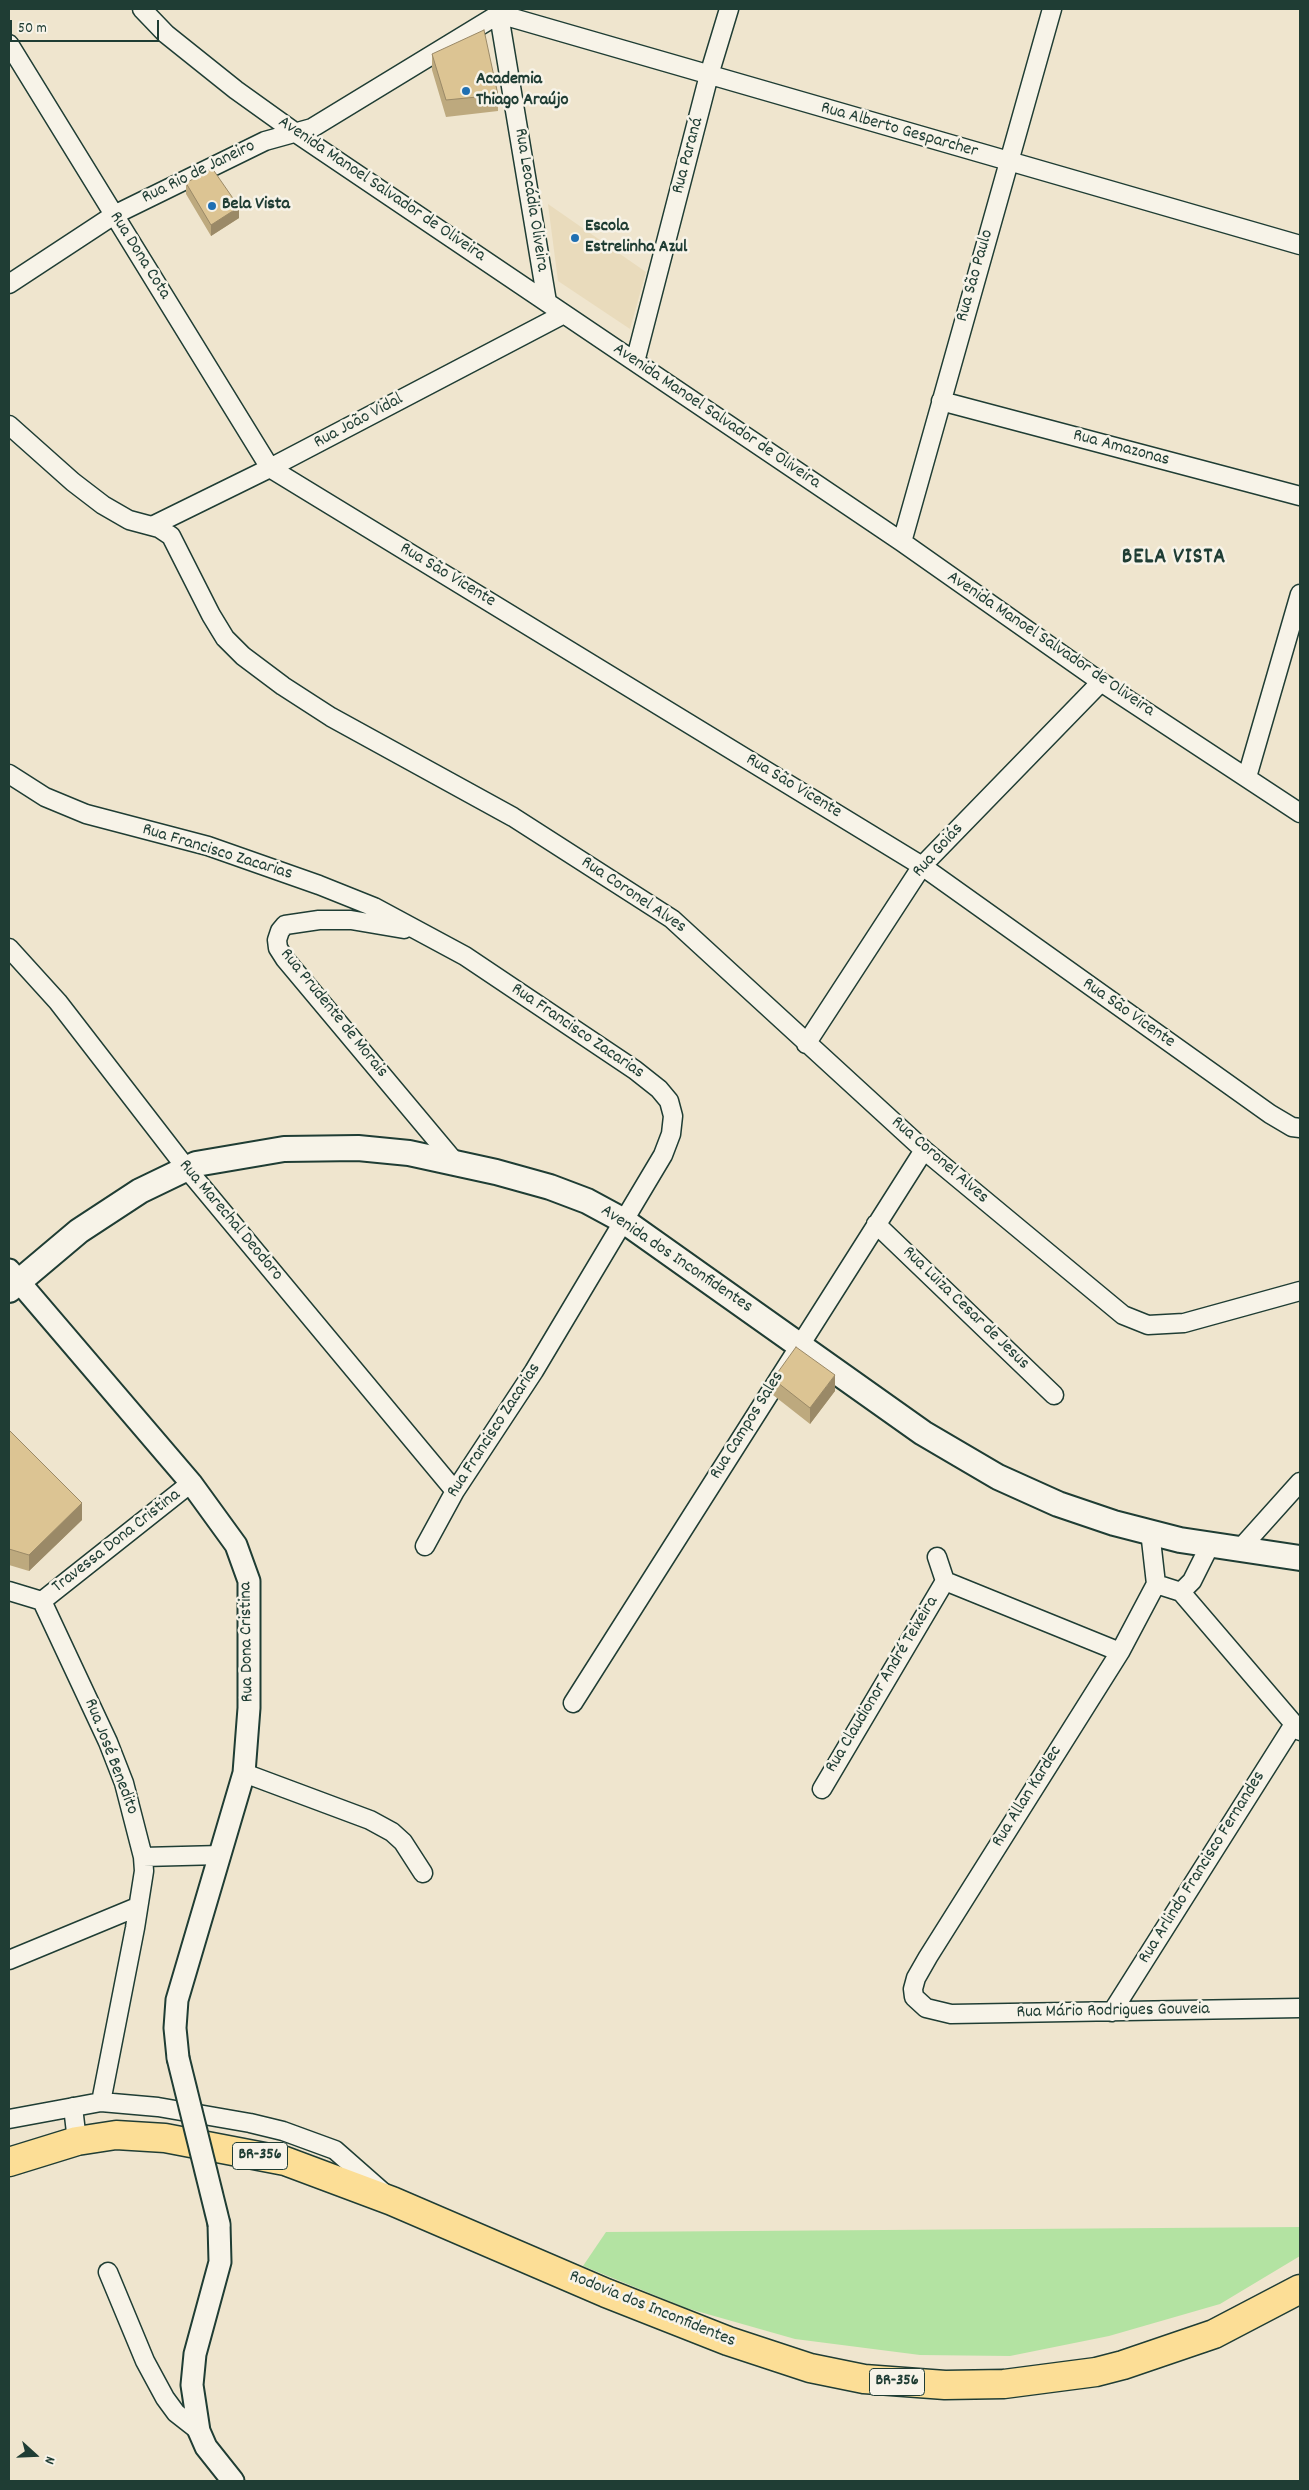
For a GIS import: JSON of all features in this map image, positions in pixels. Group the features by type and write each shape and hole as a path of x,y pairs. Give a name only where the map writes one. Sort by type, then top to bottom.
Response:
{"main road":[{"name":"Avenida dos Inconfidentes","path":"12,1280 140,1191 196,1164 284,1149 358,1148 409,1153 455,1162 550,1187 587,1201 624,1221 923,1433 998,1477 1058,1504 1114,1523 1210,1545 1300,1558"},
{"name":"Rodovia dos Inconfidentes","path":"9,2162 77,2141 116,2135 165,2138 236,2150 314,2170 392,2201 606,2293 768,2355 810,2368 864,2378 927,2385 1004,2384 1075,2376 1123,2365 1214,2334 1300,2289"}],"street":[{"name":"Avenida Manoel Salvador de Oliveira","path":"142,9 166,34 236,90 296,133 902,542 1101,682 1300,813"},
{"name":"Rua Paraná","path":"635,362 709,75 729,9"},
{"name":"Rua São Paulo","path":"902,542 1052,9"},
{"name":"Rua Rio de Janeiro","path":"9,284 114,215 266,141 312,128 499,11"},
{"name":"Rua Alberto Gesparcher","path":"499,11 709,75 1300,245"},
{"name":"Rua Leocádia Oliveira","path":"499,11 547,302"},
{"name":"Rua Dona Cota","path":"9,44 270,468"},
{"name":"Rua João Vidal","path":"152,526 270,468 564,314"},
{"name":"Rua Amazonas","path":"941,401 1300,496"},
{"name":"Rua Coronel Alves","path":"9,426 73,482 103,505 130,520 165,532 176,542 211,615 225,638 242,656 283,686 331,717 513,817 672,919 806,1044 924,1150 1131,1320 1154,1326 1184,1323 1300,1291"},
{"name":"Rua São Vicente","path":"270,468 922,866 1270,1114 1292,1127 1300,1128"},
{"path":"1247,777 1300,594"},
{"name":"Rua Goiás","path":"806,1044 922,866 1101,682"},
{"name":"Rua Francisco Zacarias","path":"9,774 45,797 86,814 208,846 319,884 374,907 464,956 635,1070 659,1089 669,1101 673,1116 671,1134 663,1155 534,1371 455,1492 425,1546"},
{"name":"Rua Prudente de Morais","path":"424,933 351,920 319,920 285,925 280,931 277,940 278,948 285,959 455,1162"},
{"name":"Rua Marechal Deodoro","path":"9,948 58,1002 186,1169 455,1492"},
{"name":"Rua Campos Sales","path":"573,1703 924,1150"},
{"name":"Rua Luiza Cesar de Jesus","path":"876,1224 1054,1394"},
{"name":"Rua Dona Cristina","path":"12,1280 191,1483 236,1545 249,1581 249,1708 244,1773 222,1855 177,2000 175,2028 178,2058 219,2224 220,2262 192,2369 193,2403 198,2431 206,2447 233,2481"},
{"path":"1239,1550 1300,1482"},
{"name":"Travessa Dona Cristina","path":"42,1601 191,1483"},
{"path":"1150,1531 1156,1584 1181,1592 1297,1728"},
{"path":"1181,1592 1192,1581 1210,1545"},
{"name":"Rua Claudionor André Teixeira","path":"822,1789 945,1581 937,1557"},
{"name":"Rua Claudionor André Teixeira","path":"945,1581 1120,1652"},
{"name":"Rua Allan Kardec","path":"926,2008 914,1997 913,1989 916,1978 1120,1652 1156,1584"},
{"path":"9,1591 42,1601"},
{"name":"Rua José Benedito","path":"42,1601 108,1742 124,1784 143,1857 144,1871 138,1907 101,2102"},
{"name":"Rua Arlindo Francisco Fernandes","path":"1112,2012 1297,1728"},
{"path":"244,1773 370,1820 392,1832 403,1842 424,1873"},
{"path":"143,1857 222,1855"},
{"path":"9,1960 138,1907"},
{"name":"Rua Mário Rodrigues Gouveia","path":"926,2008 951,2014 1300,2008"},
{"path":"9,2120 101,2102 158,2107 283,2131 335,2150 349,2160 392,2201"},
{"path":"73,2107 77,2141"},
{"path":"108,2272 146,2361 165,2398 176,2413 198,2431"}],"shaded area":[{"name":"Escola Estrelinha Azul","path":"548,204 646,272 630,329 558,281"}],"green space":[{"path":"1300,2227 1300,2256 1220,2304 1109,2336 1010,2356 920,2355 795,2339 686,2308 583,2266 606,2232"}],"building":[{"name":"Academia Thiago Araújo","path":"484,30 498,95 446,100 432,54"},
{"name":"Bela Vista","path":"212,168 239,207 211,225 186,183"},
{"path":"796,1347 835,1375 810,1408 773,1379"},
{"path":"9,1430 82,1503 29,1555 9,1549"}],"place":[{"name":"Academia Thiago Araújo","path":"466,91"},
{"name":"Bela Vista","path":"212,206"},
{"name":"Escola Estrelinha Azul","path":"575,238"}],"district":[{"name":"BELA VISTA","path":"1174,559"}]}
